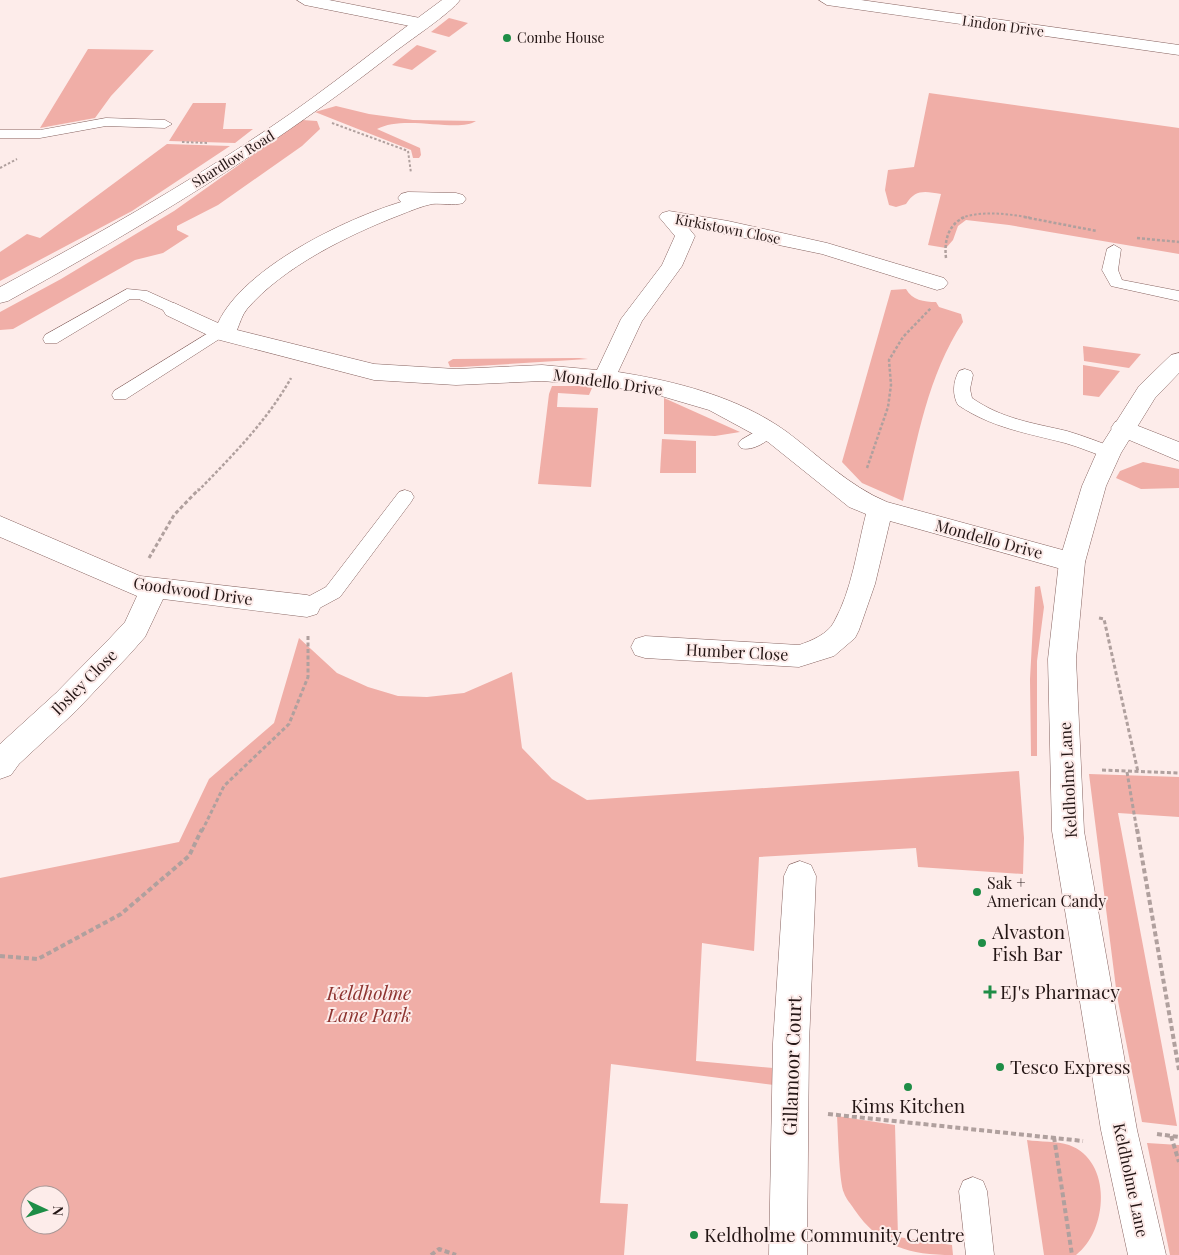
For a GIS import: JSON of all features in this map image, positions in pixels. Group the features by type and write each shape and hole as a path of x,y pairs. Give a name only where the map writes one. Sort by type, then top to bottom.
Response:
{"street":[{"path":"305,0 420,23"},
{"name":"Shardlow Road","path":"0,296 98,243 256,145 313,106 452,0"},
{"name":"Lindon Drive","path":"827,0 1179,50"},
{"path":"386,195 418,199 456,200"},
{"path":"221,333 238,305 286,266 338,234 418,199"},
{"name":"Kirkistown Close","path":"604,378 632,319 672,266 685,236 668,217 728,226 827,249 937,283"},
{"name":"Mondello Drive","path":"174,310 221,333 374,372 456,377 542,373 604,378 652,385 717,404 767,431 869,504 1072,562"},
{"name":"Keldholme Lane","path":"1147,1255 1123,1145 1068,830 1062,659 1072,562 1094,486 1116,440 1147,392 1179,360"},
{"path":"1116,440 1179,452"},
{"name":"Humber Close","path":"645,647 799,656 824,648 845,630 862,584 869,504"},
{"name":"Goodwood Drive","path":"0,526 145,581 307,606"},
{"name":"Ibsley Close","path":"0,766 8,755 66,702 135,629 145,581"},
{"name":"Gillamoor Court","path":"788,1255 791,1043 800,876"}],"lane":[{"path":"0,134 40,134 106,122 165,124"},
{"path":"1114,249 1110,270 1116,283 1179,296"},
{"path":"51,339 127,294 142,294 174,310"},
{"path":"120,395 221,333"},
{"path":"965,375 962,389 964,401 984,415 1006,425 1069,438 1116,440"},
{"path":"747,444 767,431"},
{"path":"307,606 333,592 405,497"},
{"path":"973,1191 980,1255"}],"path":[{"path":"340,126 408,151 418,199"},
{"path":"869,504 888,407 891,385 889,360 902,337 936,302 937,283 947,262 944,242 952,226 963,218 984,215 1012,215 1103,232"},
{"path":"1128,237 1179,242"},
{"path":"145,581 174,515 205,486 277,403 296,370 300,354"},
{"path":"0,956 38,959 121,914 188,856 224,786 289,724 308,677 307,606"},
{"path":"1067,610 1104,619 1138,772"},
{"path":"1066,767 1127,772 1179,773"},
{"path":"1127,772 1179,1070"},
{"path":"790,1110 1123,1145"},
{"path":"1171,1136 1179,1162"},
{"path":"1054,1137 1072,1255"},
{"path":"432,1255 439,1249 456,1255"}],"green space":[{"path":"449,18 468,23 449,37 431,32"},
{"path":"417,45 437,51 412,70 392,65"},
{"path":"88,49 154,50 111,96 95,118 40,128"},
{"path":"929,93 1179,128 1179,254 1009,225 966,220 958,226 953,240 946,248 928,245 941,194 930,192 917,193 906,204 896,207 889,205 885,190 888,170 914,167"},
{"path":"193,103 226,103 223,129 253,129 235,143 169,141"},
{"path":"336,106 369,114 413,120 476,121 457,125 401,123 377,129 420,148 421,155 419,158 413,158 411,150 315,112"},
{"path":"302,120 317,121 320,129 302,146 218,205 177,226 177,230 189,236 163,253 135,260 13,329 0,330 0,312 61,279 174,211"},
{"path":"167,144 230,146 132,211 0,281 0,252 27,234 40,238"},
{"path":"906,289 915,298 936,302 939,307 961,314 963,322 951,342 932,386 903,501 862,483 842,462 891,290"},
{"path":"1083,346 1141,354 1129,368 1084,361"},
{"path":"453,359 588,359 461,367 450,367 448,362"},
{"path":"1083,365 1120,371 1099,397 1083,395"},
{"path":"552,386 588,386 592,388 589,395 558,393 557,407 598,408 591,487 538,484 549,394"},
{"path":"664,398 740,432 715,436 664,434"},
{"path":"662,439 696,441 696,473 660,473"},
{"path":"1143,462 1179,469 1179,488 1141,489 1116,478 1120,471"},
{"path":"1040,586 1044,607 1037,661 1037,756 1031,756 1030,679 1035,587"},
{"name":"Keldholme Lane Park","path":"299,638 337,673 368,687 398,696 427,697 464,693 512,672 522,748 552,779 587,800 1019,771 1024,838 1023,874 918,867 916,848 759,857 754,951 702,943 696,1061 784,1069 782,1086 611,1064 600,1203 628,1204 624,1255 0,1255 0,878 179,842 209,779 274,723"},
{"path":"1089,774 1179,777 1179,817 1118,813 1177,1126 1142,1122 1117,996"},
{"path":"837,1116 895,1125 898,1237 952,1245 953,1255 923,1253 897,1246 874,1232 864,1222 847,1199 842,1187"},
{"path":"1027,1140 1069,1145 1083,1153 1093,1166 1099,1181 1101,1197 1099,1214 1095,1230 1087,1244 1076,1255 1044,1255"},
{"path":"1147,1143 1179,1145 1179,1255 1170,1255"}],"place":[{"name":"Combe House","path":"507,38"},
{"name":"Sak + American Candy","path":"977,892"},
{"name":"Alvaston Fish Bar","path":"982,943"},
{"name":"EJ's Pharmacy","path":"990,992"},
{"name":"Tesco Express","path":"1000,1067"},
{"name":"Kims Kitchen","path":"908,1087"},
{"name":"Keldholme Community Centre","path":"694,1235"}]}
